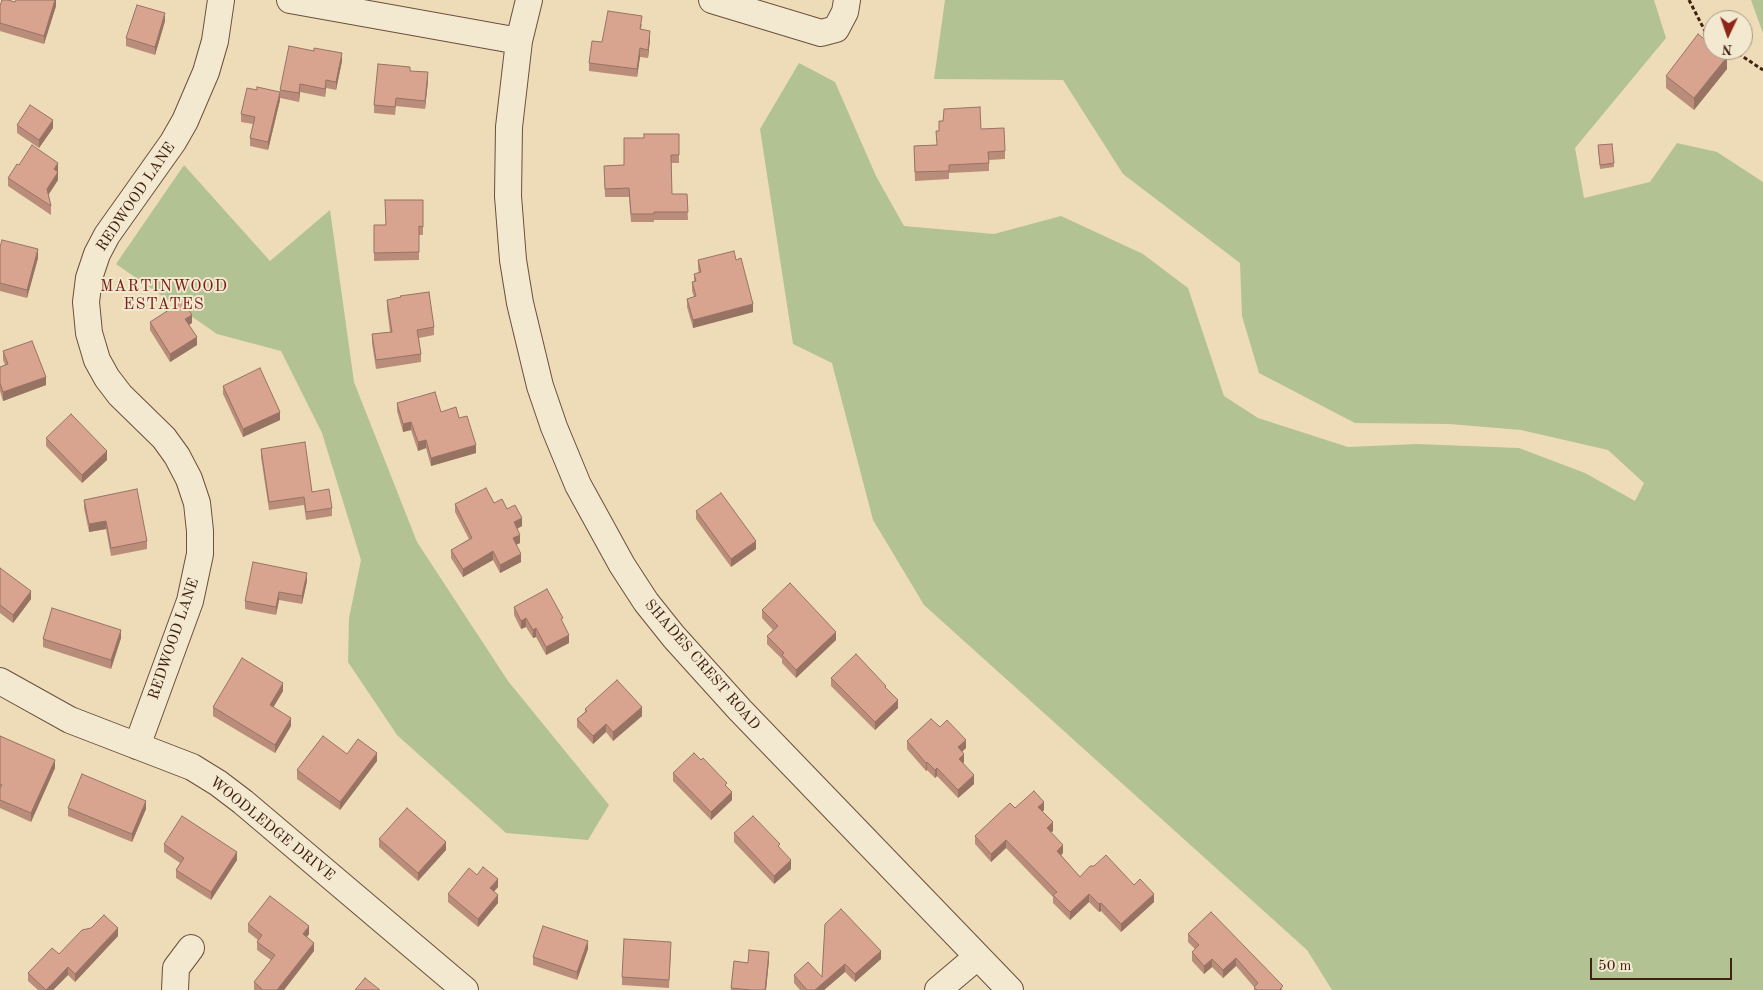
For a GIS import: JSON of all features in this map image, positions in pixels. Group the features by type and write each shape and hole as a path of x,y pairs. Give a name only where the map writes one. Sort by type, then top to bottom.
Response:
{"street":[{"name":"REDWOOD LANE","path":"137,746 190,601 200,554 197,503 189,479 177,456 164,438 120,395 107,378 97,360 89,333 86,302 89,278 97,254 107,235 173,142 185,121 206,72 215,41 222,0"},
{"path":"290,0 520,41"},
{"name":"SHADES CREST ROAD","path":"529,0 520,41 513,88 508,157 508,196 513,260 520,303 540,386 554,427 578,485 622,565 646,602 674,637 740,710 1010,990"},
{"path":"712,0 821,33 836,29 845,12 847,0"},
{"name":"WOODLEDGE DRIVE","path":"0,681 70,720 192,767 218,783 465,990"},
{"path":"175,990 176,968 191,948"},
{"path":"938,990 977,957"}],"path":[{"path":"1689,0 1703,27"},
{"path":"1748,60 1763,70"}],"green space":[{"path":"945,0 1654,0 1666,38 1575,148 1584,198 1650,182 1677,143 1717,152 1763,182 1763,990 1332,990 1307,950 924,605 873,520 832,363 793,344 760,129 799,63 835,82 876,176 904,226 994,234 1061,216 1143,254 1188,288 1224,396 1258,418 1348,447 1417,444 1519,448 1585,473 1635,501 1644,483 1608,450 1521,430 1449,424 1355,423 1259,373 1242,316 1240,263 1123,174 1063,80 934,79"},
{"path":"1751,0 1763,0 1763,33"},
{"path":"184,165 270,261 330,210 354,382 417,542 508,681 609,805 588,840 506,833 397,735 348,662 349,618 361,560 322,433 281,351 217,334 116,264"}],"building":[{"path":"2,0 15,2 16,0 55,0 44,36 0,23"},
{"path":"137,5 165,13 155,47 126,38"},
{"path":"608,11 642,16 640,29 650,31 648,50 640,48 637,69 589,63 592,41 602,42"},
{"path":"1698,34 1703,38 1703,60 1725,60 1694,98 1666,76"},
{"path":"289,46 314,51 314,48 342,53 336,82 326,80 325,89 300,84 299,93 280,90"},
{"path":"378,64 410,67 410,71 428,72 425,101 396,98 395,107 374,105"},
{"path":"257,87 280,92 268,142 250,138 255,117 241,114 247,88 257,90"},
{"path":"30,105 53,120 39,140 17,125"},
{"path":"980,107 981,129 1004,128 1005,151 988,152 989,163 949,165 949,171 915,172 914,146 937,145 936,131 939,131 939,121 943,121 944,109"},
{"path":"644,134 679,134 679,155 671,155 672,194 687,194 688,212 631,214 629,188 605,189 604,166 624,165 624,138 644,138"},
{"path":"1612,144 1614,163 1600,165 1598,145"},
{"path":"32,145 58,163 54,169 58,172 47,189 51,206 8,178"},
{"path":"385,200 423,200 423,227 419,226 419,252 374,253 374,225 386,225"},
{"path":"2,240 38,249 27,290 0,283 0,247"},
{"path":"734,251 736,260 741,258 753,304 693,320 687,299 696,296 692,282 696,281 694,274 701,272 698,260"},
{"path":"429,292 434,327 417,330 421,354 376,360 372,334 392,332 387,300"},
{"path":"183,301 192,315 185,319 197,337 170,354 150,322"},
{"path":"32,341 46,377 3,392 0,383 0,367 8,364 3,351"},
{"path":"260,368 280,412 243,429 223,386"},
{"path":"435,392 441,412 456,407 459,418 467,416 476,445 431,458 426,440 418,442 411,422 403,424 397,403"},
{"path":"71,414 107,451 82,475 46,438"},
{"path":"305,442 312,492 329,489 332,508 306,512 304,497 269,502 261,449"},
{"path":"486,488 494,503 502,499 507,509 515,505 522,518 514,522 520,535 513,538 521,554 500,565 493,551 463,569 451,550 472,538 455,504"},
{"path":"137,489 147,541 111,548 106,521 89,524 84,500"},
{"path":"721,493 756,541 731,559 696,511"},
{"path":"253,562 307,573 302,596 279,592 276,607 245,601"},
{"path":"0,568 31,591 13,615 0,605"},
{"path":"790,583 836,632 796,670 782,655 784,653 767,636 778,626 762,610"},
{"path":"547,589 563,618 561,619 569,635 546,647 536,628 533,630 526,618 521,621 514,607"},
{"path":"52,608 121,630 111,660 43,639"},
{"path":"856,654 898,700 875,722 831,678"},
{"path":"242,658 283,683 270,705 291,718 275,745 213,707"},
{"path":"617,680 642,707 613,732 606,724 593,736 577,719 587,711 585,709"},
{"path":"931,719 940,727 947,720 966,740 958,747 964,754 959,759 974,775 958,790 937,768 935,770 926,763 907,741"},
{"path":"0,736 55,760 31,813 0,800 0,788 2,785 0,784"},
{"path":"323,736 347,754 358,739 377,753 340,802 297,770"},
{"path":"694,753 701,760 703,758 727,783 725,785 732,792 711,812 673,773"},
{"path":"82,774 146,801 132,834 68,808"},
{"path":"1034,791 1044,802 1038,807 1053,822 1047,828 1063,845 1057,851 1080,877 1090,866 1094,866 1106,855 1134,885 1140,879 1154,894 1121,924 1101,903 1099,904 1089,894 1070,912 1053,895 1057,892 1006,840 991,854 975,836 1010,803 1015,808"},
{"path":"407,808 446,842 418,873 379,839"},
{"path":"182,816 237,852 211,892 176,870 184,858 164,844"},
{"path":"753,816 780,844 778,846 791,860 774,876 734,833"},
{"path":"483,867 498,879 490,888 498,895 478,919 448,894 469,868 477,875"},
{"path":"270,896 309,926 303,934 314,943 277,990 263,990 254,982 275,955 257,942 262,935 248,924"},
{"path":"841,909 881,951 855,974 845,964 815,990 807,990 794,975 808,962 822,977 825,924"},
{"path":"1211,912 1283,986 1281,990 1257,990 1254,987 1258,983 1236,958 1223,970 1212,959 1204,966 1192,952 1199,945 1188,934"},
{"path":"104,915 118,928 75,974 68,967 46,990 28,973 52,948 59,954 82,930 91,928"},
{"path":"543,926 588,941 577,972 533,957"},
{"path":"624,939 671,942 669,980 622,977"},
{"path":"749,950 769,952 765,990 731,988 734,961 748,963"},
{"path":"365,978 380,990 355,990"}],"district":[{"name":"MARTINWOOD ESTATES","path":"164,296"}]}
